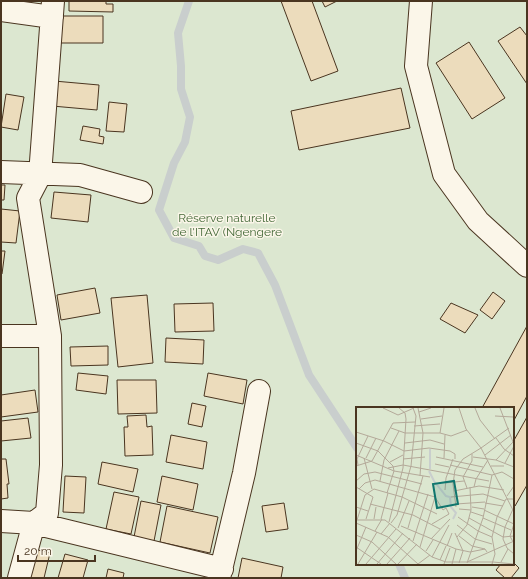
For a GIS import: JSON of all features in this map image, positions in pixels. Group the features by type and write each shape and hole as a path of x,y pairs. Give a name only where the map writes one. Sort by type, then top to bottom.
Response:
{"street":[{"path":"421,1 416,66 444,174 478,220 525,261"},
{"path":"1,10 53,9 40,175 28,198 50,336 51,465 47,513 34,523 19,578"},
{"path":"1,172 40,175 80,175 141,192"},
{"path":"1,336 50,336"},
{"path":"1,521 34,523 221,573 244,473 259,391"}],"green space":[{"name":"Réserve naturelle de l'ITAV (Ngengere","path":"1,1 527,1 527,578 1,578"}],"building":[{"path":"69,1 106,1 106,4 113,4 113,12 69,11"},
{"path":"281,1 312,1 338,71 311,81"},
{"path":"322,1 337,1 325,7"},
{"path":"59,16 103,16 103,43 59,43"},
{"path":"520,27 527,36 527,84 498,41"},
{"path":"469,42 505,98 472,119 436,63"},
{"path":"54,81 99,85 97,110 52,106"},
{"path":"401,88 410,128 299,150 291,111"},
{"path":"6,94 24,97 18,130 1,127"},
{"path":"109,102 127,104 124,132 106,131"},
{"path":"83,126 100,129 99,136 104,137 103,144 80,140"},
{"path":"1,185 5,185 4,200 1,200"},
{"path":"54,192 91,195 88,222 51,218"},
{"path":"1,209 20,211 16,243 1,242"},
{"path":"1,251 5,251 2,274 1,274"},
{"path":"95,288 100,313 61,320 57,295"},
{"path":"493,292 505,301 492,319 480,310"},
{"path":"147,295 153,363 118,367 111,298"},
{"path":"213,303 214,331 175,332 174,304"},
{"path":"451,303 478,315 465,333 440,319"},
{"path":"527,326 527,396 514,420 514,407 483,407"},
{"path":"166,338 204,340 203,364 165,362"},
{"path":"108,346 108,365 71,366 70,347"},
{"path":"78,373 108,376 106,394 76,390"},
{"path":"208,373 247,380 243,404 204,396"},
{"path":"117,380 156,380 157,413 118,414"},
{"path":"35,390 38,412 1,417 1,395"},
{"path":"192,403 206,406 202,427 188,424"},
{"path":"146,415 147,427 152,426 153,455 125,456 124,427 128,427 127,416"},
{"path":"527,417 527,485 515,506 514,506 514,440"},
{"path":"28,418 31,438 1,441 1,421"},
{"path":"171,435 207,442 203,469 166,462"},
{"path":"1,459 6,459 9,484 7,484 8,498 1,499"},
{"path":"102,462 138,469 133,492 98,484"},
{"path":"65,476 86,477 84,513 63,512"},
{"path":"162,476 198,484 193,510 157,502"},
{"path":"114,492 139,497 131,534 106,529"},
{"path":"141,501 161,505 154,541 134,537"},
{"path":"284,503 288,529 266,532 262,506"},
{"path":"167,506 218,517 210,553 160,542"},
{"path":"34,549 50,553 44,578 27,578"},
{"path":"65,554 88,560 83,578 58,578"},
{"path":"242,558 283,567 281,578 238,578"},
{"path":"514,563 519,568 511,578 505,578 496,570 500,565 514,565"},
{"path":"108,569 124,573 123,578 106,578"}],"waterway":[{"path":"189,1 178,33 181,66 181,89 190,117 185,142 174,163 159,210 174,238 199,246 205,256 218,260 243,249 258,253 275,285 309,375 356,446"},
{"path":"399,565 405,578"}]}
